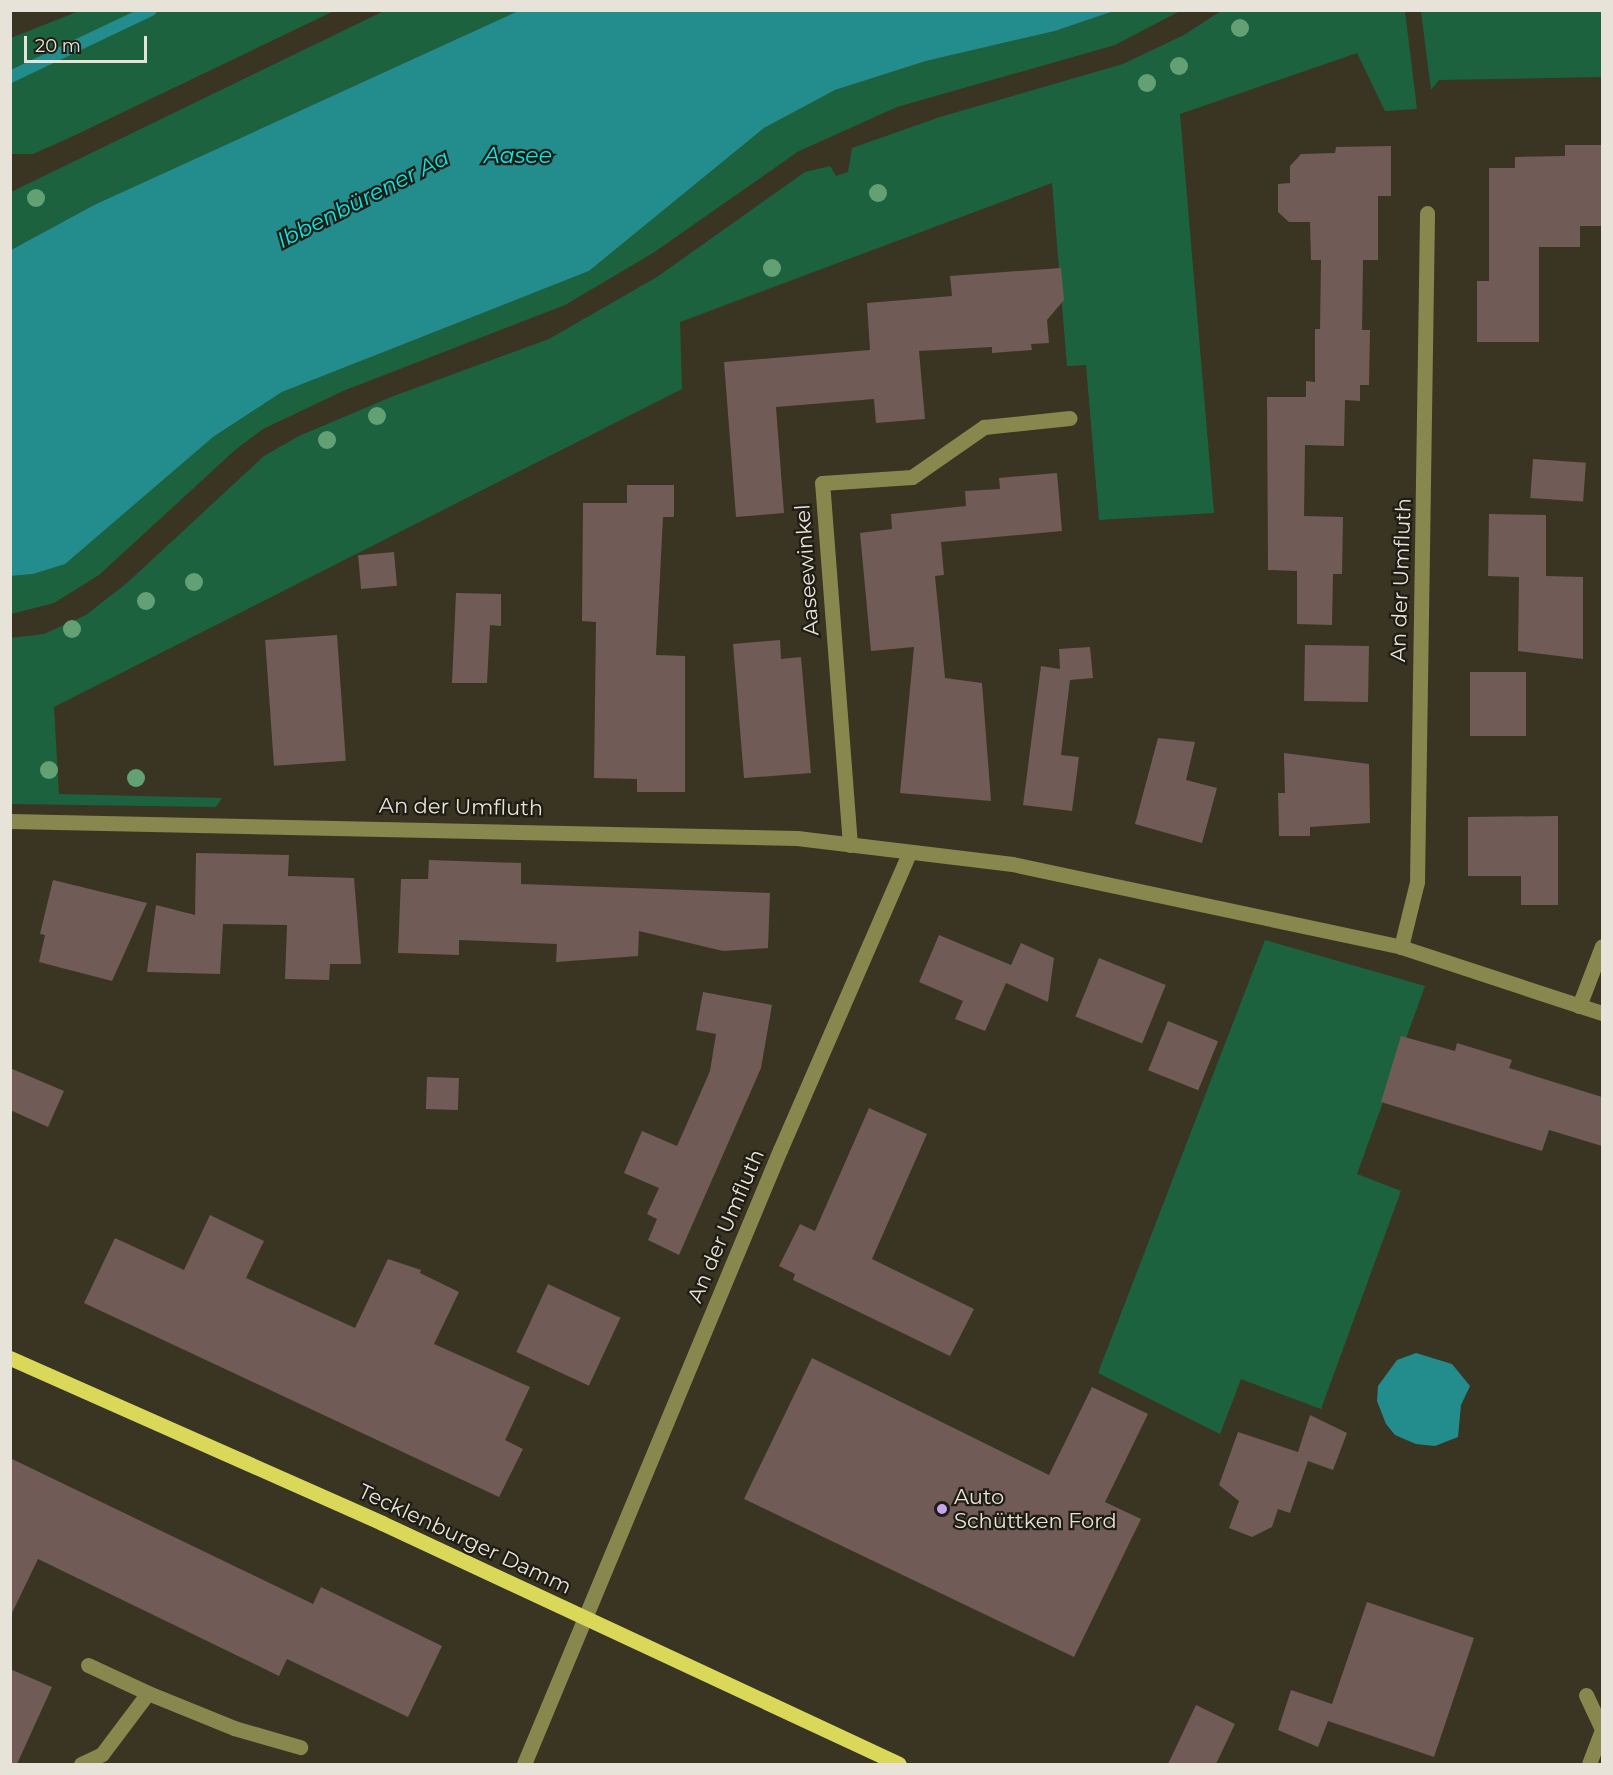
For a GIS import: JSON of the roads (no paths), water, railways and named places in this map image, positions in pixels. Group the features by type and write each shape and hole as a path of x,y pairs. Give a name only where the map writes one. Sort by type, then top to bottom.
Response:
{"main road":[{"name":"Tecklenburger Damm","path":"10,1358 586,1618 899,1764"}],"street":[{"name":"An der Umfluth","path":"1401,947 1417,882 1427,213"},
{"name":"Aaseewinkel","path":"850,845 822,483 912,477 984,427 1070,418"},
{"name":"An der Umfluth","path":"10,821 590,831 797,838 1012,864 1401,947 1602,1012"},
{"name":"An der Umfluth","path":"524,1764 780,1150 909,853"},
{"path":"1579,1006 1602,946"},
{"path":"88,1665 148,1694 234,1728 300,1748"},
{"path":"81,1764 102,1754 148,1694"},
{"path":"1587,1695 1602,1730 1589,1764"}],"water":[{"name":"Aasee","path":"518,11 1114,11 1055,31 926,61 835,90 764,128 589,271 282,392 213,437 65,564 33,574 11,576 11,250 94,205"},
{"path":"1416,1353 1452,1364 1470,1386 1461,1405 1458,1437 1435,1446 1416,1444 1395,1435 1386,1424 1377,1401 1378,1386 1397,1360"}],"waterway":[{"path":"10,77 151,10"}],"place":[{"name":"Auto Schüttken Ford","path":"942,1509"}],"water label":[{"name":"Ibbenbürener Aa","path":"363,199"}]}
